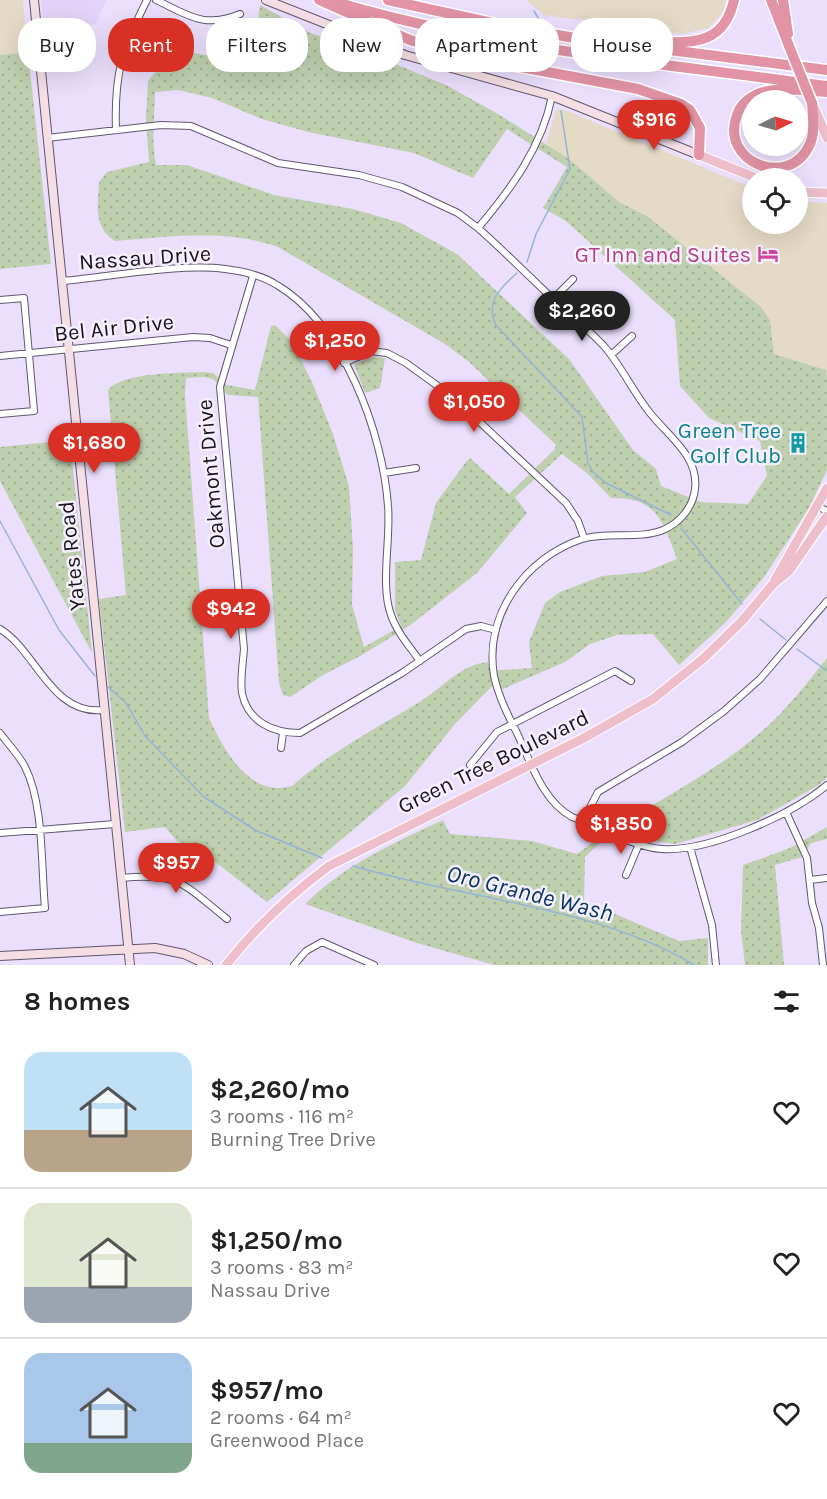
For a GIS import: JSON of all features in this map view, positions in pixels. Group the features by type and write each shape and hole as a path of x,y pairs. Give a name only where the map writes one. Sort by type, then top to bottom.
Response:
{"highway":[{"path":"320,0 410,40 462,56 638,89 681,104 690,110 700,128 699,155"},
{"path":"329,0 395,20 503,43 827,86"},
{"path":"388,0 506,26 571,37"},
{"path":"673,41 695,42 711,35 728,20 734,0"},
{"path":"771,0 789,46 812,103 812,137 810,145 798,159 783,168 764,168 748,160 742,153 735,142 735,120 738,111 753,96 776,90 827,92"},
{"path":"783,0 789,46"},
{"path":"673,50 827,70"},
{"path":"765,62 827,64"}],"main road":[{"path":"812,103 827,138"},
{"path":"699,155 742,172"},
{"path":"808,192 827,193"},
{"name":"Green Tree Boulevard","path":"226,965 254,930 329,866 620,719 679,680 742,621 773,584 823,509 827,488"},
{"name":"Green Tree Boulevard","path":"773,584 789,571 827,516"}],"street":[{"name":"Yates Road","path":"34,0 130,965"},
{"path":"116,129 115,100 120,61 147,0"},
{"path":"156,0 208,22 224,21 240,14"},
{"path":"266,0 405,55 552,96 699,155"},
{"path":"478,228 499,204 535,149 545,129 552,96"},
{"path":"47,138 172,124 191,126 278,163 369,177 402,187 458,213 478,228 611,355 649,412 690,460 694,472 695,491 681,518 664,530 584,538 550,554 523,577 507,600 496,630 494,675 512,723 555,805 583,821 639,844 663,849 690,847 755,827 786,812 827,785"},
{"name":"Nassau Drive","path":"62,281 196,268 228,270 276,284 299,301 320,324 344,363 376,437 384,473 388,507 390,612 398,631 420,661"},
{"name":"Oakmont Drive","path":"253,276 220,387 244,649 242,693 251,714 264,726 283,733"},
{"path":"553,299 573,279"},
{"path":"0,300 24,298 34,411 0,414"},
{"path":"611,355 632,336"},
{"name":"Bel Air Drive","path":"0,356 193,337 210,338 231,345"},
{"path":"344,363 364,353 387,353 447,393 566,503 578,521 584,538"},
{"path":"384,473 416,468"},
{"path":"583,821 598,792 682,742 724,711 760,679 827,601"},
{"path":"281,748 283,733 300,733 313,728 420,661 466,629 481,626 496,630"},
{"path":"0,629 58,693 76,706 104,710"},
{"path":"470,765 491,737 512,723 615,671 632,681"},
{"path":"0,733 25,766 36,805 45,908 0,912"},
{"path":"786,812 805,848 823,965"},
{"path":"0,833 115,824"},
{"path":"626,875 639,844"},
{"path":"690,847 712,925 716,965"},
{"path":"121,878 153,875 169,877 190,889 227,919"},
{"path":"810,880 827,878"},
{"path":"294,965 306,951 322,942 374,965"},
{"path":"0,956 171,950 208,965"}],"shaded area":[{"path":"0,0 23,0 25,18 18,18 18,53 0,55"},
{"path":"41,0 106,0 96,24 96,18 43,18"},
{"path":"526,0 726,0 722,13 709,28 682,34 673,33 673,18 571,19 544,15"},
{"path":"562,109 742,183 742,234 808,234 808,202 827,203 827,377 825,370 774,354 770,320 761,307 647,216 619,202 546,144 556,110"}],"green space":[{"path":"260,5 283,18 258,18"},
{"path":"308,32 320,36 320,72 403,72 403,67 446,85 498,114 569,159 619,202 647,216 761,307 770,320 774,354 826,370 827,377 827,470 809,508 764,577 726,622 679,665 653,634 617,635 590,644 565,662 503,689 491,687 455,724 405,786 267,902 214,861 177,841 165,827 125,832 99,599 126,595 108,390 115,384 138,377 166,373 202,372 213,373 227,385 255,390 271,326 275,325 292,342 312,382 333,434 349,486 353,548 352,605 364,647 401,626 395,610 395,562 421,560 436,503 466,462 470,458 509,494 555,449 556,445 468,361 445,344 278,247 238,237 197,235 115,241 108,236 98,215 99,182 107,172 149,162 146,119 148,81 155,72 194,72 194,53 206,55 206,72 308,72","holes":["178,90 212,98 262,119 308,132 414,153 473,178 507,129 567,167 543,208 566,221 675,320 680,386 709,418 760,441 767,476 748,504 701,502 661,486 656,469 633,450 569,359 457,254 401,223 353,209 274,195 187,165 156,165 153,138 155,92","186,378 213,379 228,395 258,397 279,683 283,695 290,697 323,675 362,655 409,626 477,573 527,513 515,497 562,454 588,474 611,498 639,502 656,514 667,533 677,559 645,572 602,576 560,592 545,603 529,642 532,668 490,671 488,662 469,667 418,703 337,752 292,786 277,788 263,785 251,778 231,757 209,718 185,394"]},
{"path":"18,53 18,72 30,72 51,264 0,269 0,55"},
{"path":"374,357 385,358 380,388 365,393 354,364"},
{"path":"70,440 92,653 0,481 0,447"},
{"path":"827,658 827,777 819,785 757,820 675,844 653,841 630,834 607,836 585,857 584,901 679,941 708,938 708,965 494,965 417,943 305,904 353,866 388,846 443,820 450,834 532,841 577,854 739,750 778,716"},
{"path":"827,827 827,839 811,843 802,857 775,865 784,965 745,965 741,931 743,865 790,848"}],"waterway":[{"path":"534,11 538,18"},
{"path":"527,262 536,234 570,169 561,111"},
{"path":"517,273 500,290 493,302 493,317 496,325 582,417 588,463 593,472 606,483 671,515"},
{"name":"Oro Grande Wash","path":"0,521 59,630 95,676"},
{"path":"681,528 742,604"},
{"path":"760,619 786,640"},
{"path":"797,649 827,671"},
{"name":"Oro Grande Wash","path":"108,687 126,703 145,736 204,797 255,830 322,858"},
{"name":"Oro Grande Wash","path":"353,866 573,917 656,945 694,965"}],"place":[{"name":"GT Inn and Suites","path":"768,254"},
{"name":"Green Tree Golf Club","path":"798,443"}]}
